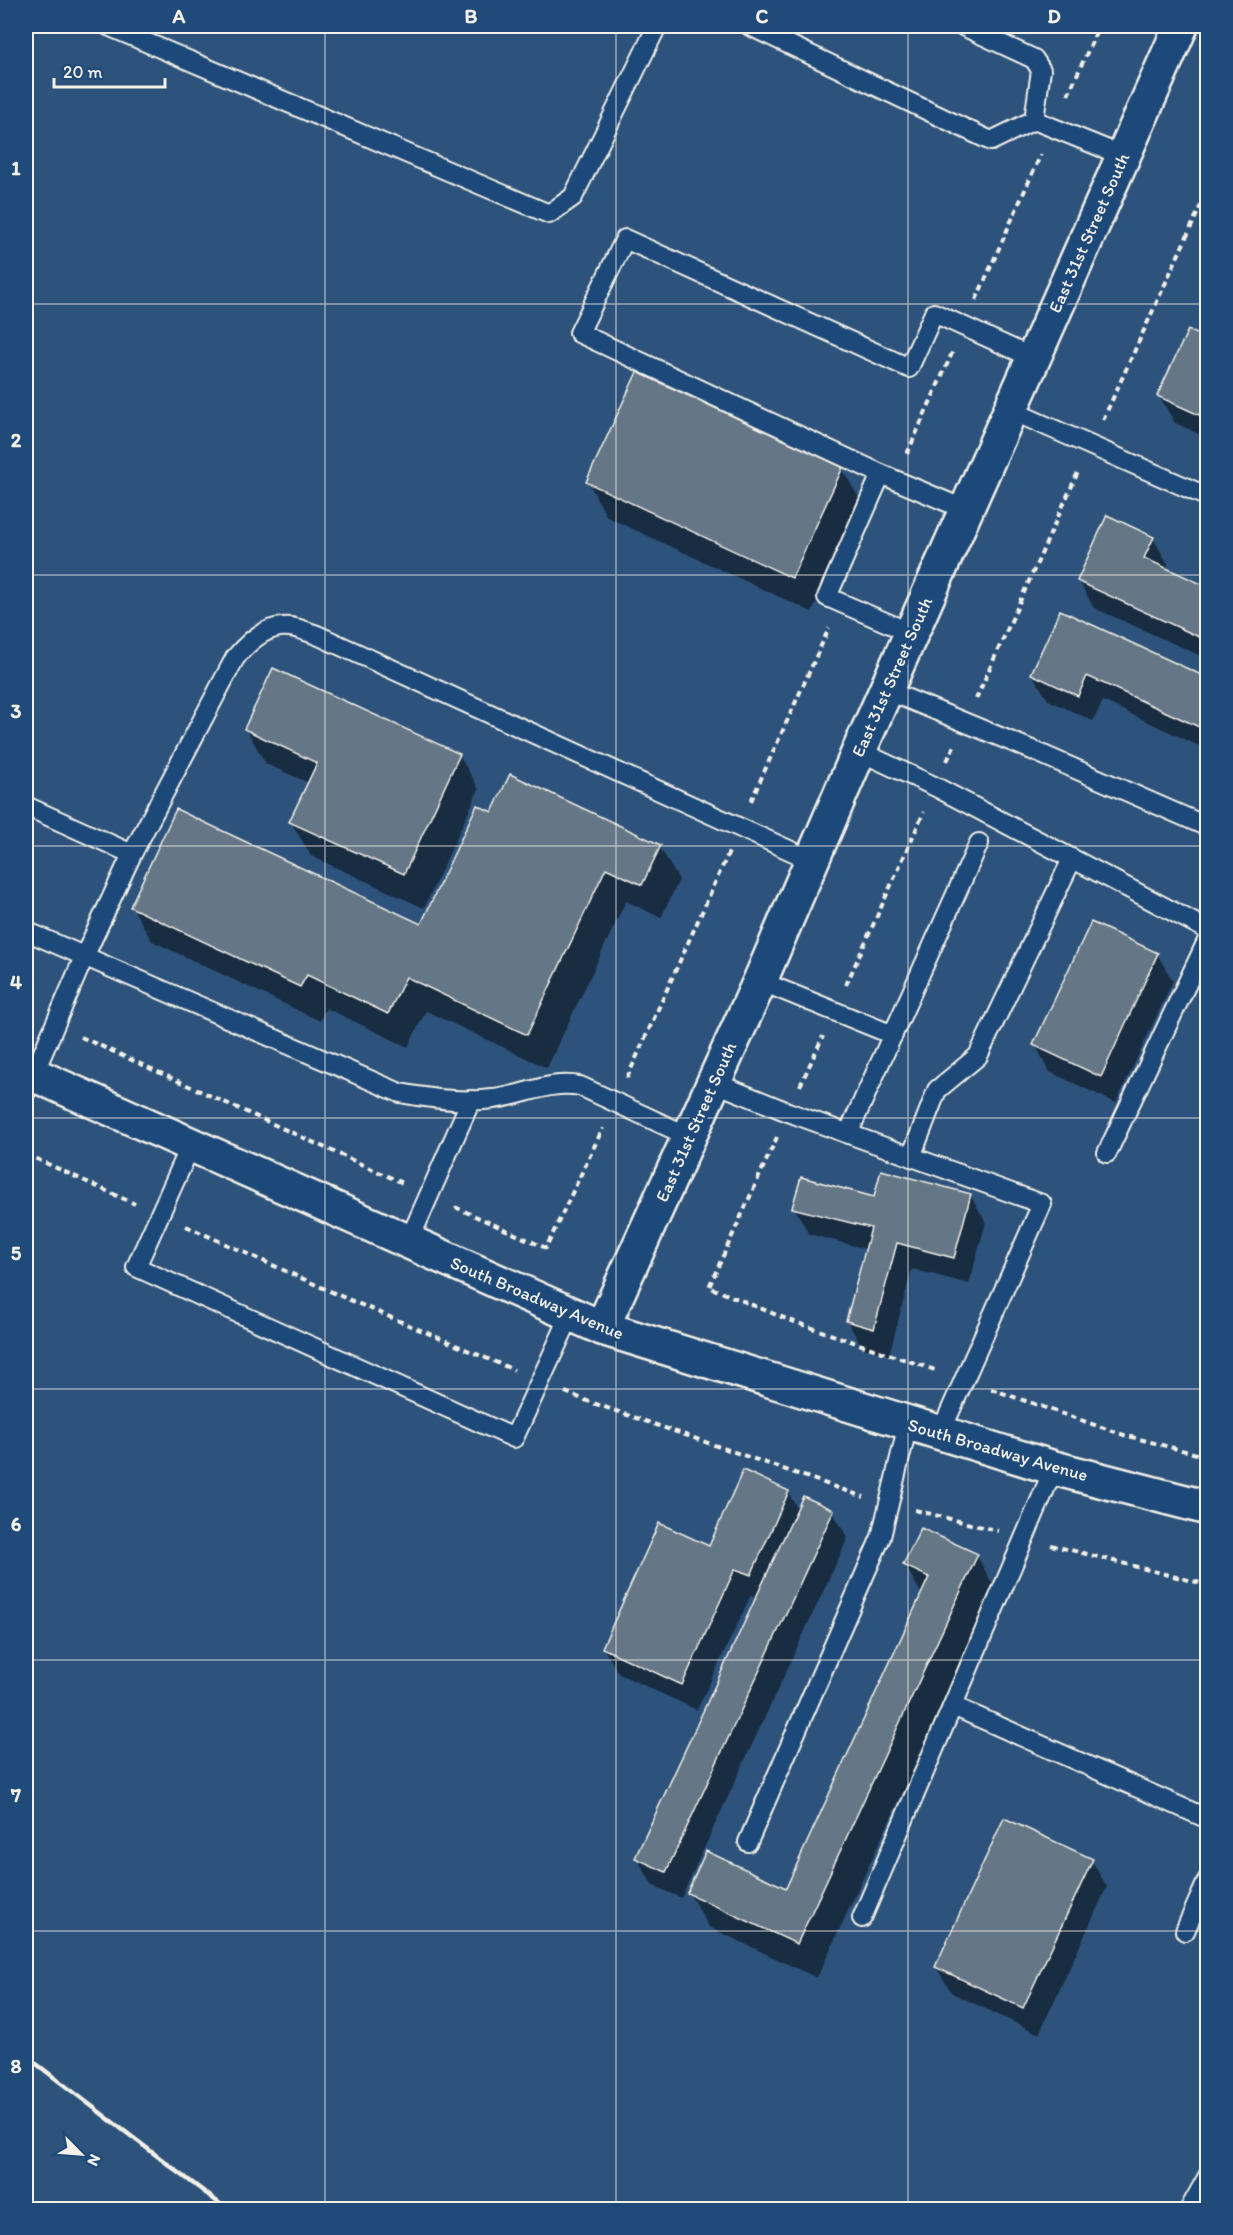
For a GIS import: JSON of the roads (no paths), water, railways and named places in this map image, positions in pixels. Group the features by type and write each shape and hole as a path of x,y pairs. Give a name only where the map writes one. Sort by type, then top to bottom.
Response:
{"street":[{"name":"East 31st Street South","path":"602,1328 760,981 911,633 1123,156 1172,28"},
{"name":"South Broadway Avenue","path":"28,1079 191,1145 602,1328 940,1434 1054,1468 1208,1509"}],"lane":[{"path":"108,26 549,214 573,197 657,26"},
{"path":"750,26 991,141 1034,120"},
{"path":"963,26 1034,59 1041,70 1034,120"},
{"path":"1034,120 1123,156"},
{"path":"966,510 888,477 579,333 625,239 909,368 933,313 1033,358"},
{"path":"1011,410 1208,497"},
{"path":"888,477 827,597 911,633"},
{"path":"28,1079 132,854 235,658 246,645 268,629 289,627 317,635 811,861"},
{"path":"886,690 1032,750 1208,827"},
{"path":"859,752 936,787 1208,930"},
{"path":"26,806 132,854"},
{"path":"848,1134 979,843"},
{"path":"911,1157 938,1090 978,1056 1072,858"},
{"path":"26,931 400,1093 434,1100 471,1100 517,1096 566,1083 580,1086 690,1137"},
{"path":"1107,1153 1208,939"},
{"path":"760,981 893,1035"},
{"path":"713,1082 848,1134 1042,1204 940,1434"},
{"path":"408,1243 471,1100"},
{"path":"191,1145 136,1267 514,1438 571,1314"},
{"path":"748,1842 880,1537 908,1424"},
{"path":"862,1918 1054,1468"},
{"path":"953,1706 1208,1819"},
{"path":"1185,1930 1208,1879"},
{"path":"1189,2210 1208,2176"}],"railway":[{"path":"26,2056 228,2210"}]}
